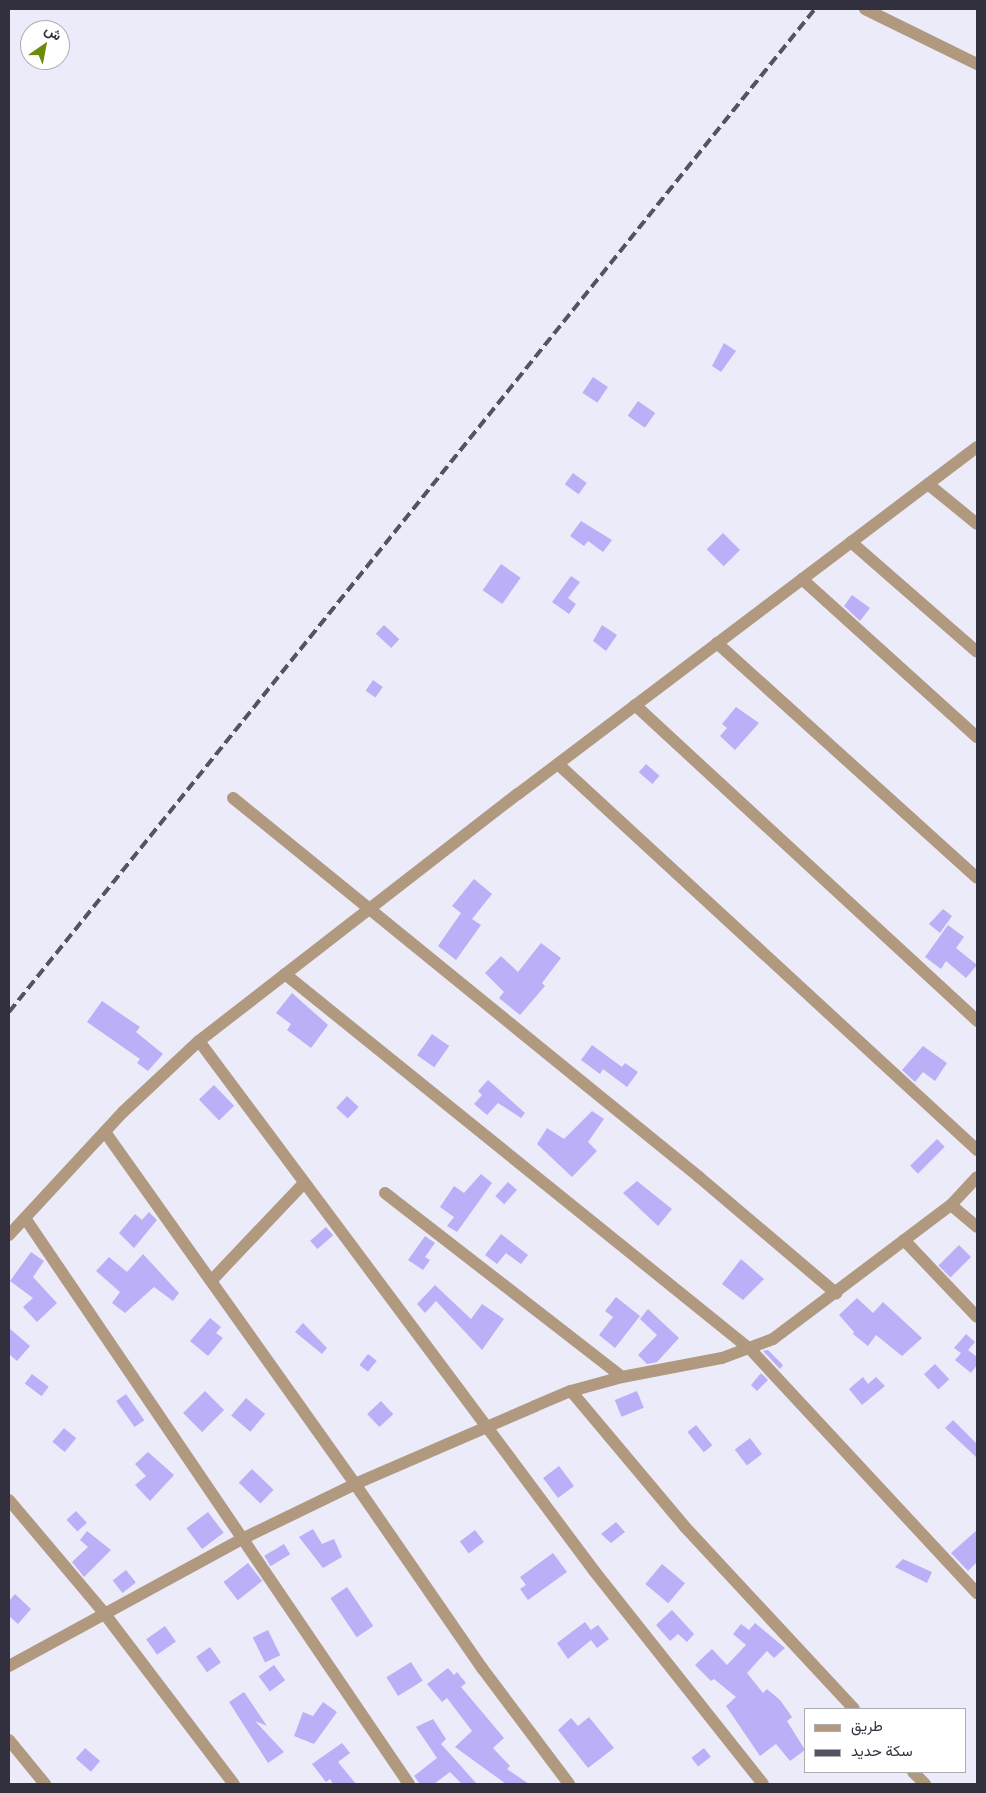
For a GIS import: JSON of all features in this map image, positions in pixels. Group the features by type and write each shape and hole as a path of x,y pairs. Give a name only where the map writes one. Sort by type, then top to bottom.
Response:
{"street":[{"path":"865,9 977,64"},
{"path":"9,1236 104,1132 199,1041 635,705 977,448"},
{"path":"928,484 977,524"},
{"path":"851,542 977,652"},
{"path":"802,579 977,737"},
{"path":"717,643 977,878"},
{"path":"635,705 977,1021"},
{"path":"558,764 977,1150"},
{"path":"233,798 368,910 699,1177 836,1293"},
{"path":"285,974 751,1350 977,1594"},
{"path":"199,1041 601,1579 763,1784"},
{"path":"104,1132 356,1484 482,1668 569,1784"},
{"path":"9,1666 244,1538 356,1484 488,1429 571,1391 622,1376 751,1350 795,1325 951,1205 977,1177"},
{"path":"211,1281 304,1183"},
{"path":"385,1193 622,1376"},
{"path":"951,1205 975,1222"},
{"path":"25,1218 244,1538 409,1784"},
{"path":"904,1240 975,1309"},
{"path":"571,1391 685,1527 853,1708"},
{"path":"9,1500 104,1613 234,1784"},
{"path":"9,1740 45,1784"},
{"path":"914,1773 925,1784"}],"building":[{"path":"724,343 736,351 721,372 712,366"},
{"path":"593,377 608,387 597,403 582,393"},
{"path":"638,401 655,413 645,428 628,416"},
{"path":"573,473 587,483 579,494 565,484"},
{"path":"581,521 612,540 603,552 588,541 584,546 570,536"},
{"path":"723,533 740,550 724,566 707,549"},
{"path":"501,564 521,578 502,604 483,590"},
{"path":"571,576 580,582 568,598 576,604 569,614 552,602"},
{"path":"852,595 870,608 860,621 844,606"},
{"path":"384,625 399,639 391,648 376,634"},
{"path":"602,625 617,635 606,651 593,641"},
{"path":"373,680 383,687 375,698 366,691"},
{"path":"736,707 759,723 735,750 720,736 727,728 722,724"},
{"path":"646,764 660,776 652,784 639,772"},
{"path":"474,879 492,894 472,919 481,925 456,960 438,946 461,913 452,906"},
{"path":"943,909 952,916 940,933 929,924"},
{"path":"948,925 964,937 956,948 977,965 966,978 946,961 941,969 925,957"},
{"path":"541,943 561,958 542,983 545,986 520,1015 499,998 504,992 485,973 501,956 518,972"},
{"path":"292,993 328,1025 311,1048 287,1030 291,1024 276,1013"},
{"path":"102,1001 140,1027 136,1032 163,1054 148,1071 137,1063 140,1059 87,1022"},
{"path":"432,1034 449,1046 434,1067 417,1055"},
{"path":"592,1045 622,1067 625,1063 638,1072 627,1087 603,1069 600,1074 581,1060"},
{"path":"923,1046 947,1063 935,1081 923,1072 915,1082 902,1070"},
{"path":"488,1080 525,1113 521,1118 498,1103 487,1115 474,1104 482,1095 478,1091"},
{"path":"214,1085 234,1106 219,1120 199,1100"},
{"path":"347,1096 359,1107 348,1119 336,1108"},
{"path":"592,1111 604,1119 588,1142 597,1151 572,1177 537,1144 547,1128 564,1139"},
{"path":"937,1139 945,1147 918,1174 910,1166"},
{"path":"481,1174 492,1183 457,1232 447,1226 454,1217 440,1207 454,1186 464,1193"},
{"path":"637,1181 672,1209 658,1226 623,1193"},
{"path":"508,1182 517,1190 504,1204 495,1196"},
{"path":"149,1212 157,1220 134,1248 119,1233 135,1214 142,1220"},
{"path":"326,1227 333,1235 317,1249 310,1241"},
{"path":"501,1234 528,1255 521,1264 506,1253 497,1264 485,1255"},
{"path":"425,1236 435,1243 425,1257 430,1260 423,1270 408,1260"},
{"path":"959,1245 971,1257 951,1278 938,1266"},
{"path":"31,1252 44,1261 33,1277 57,1303 37,1322 23,1307 33,1298 10,1281"},
{"path":"143,1254 179,1293 173,1301 154,1287 125,1313 112,1303 120,1292 96,1271 109,1257 127,1272"},
{"path":"741,1259 764,1279 743,1300 722,1284"},
{"path":"435,1285 471,1319 482,1304 504,1319 482,1350 436,1301 425,1313 417,1304"},
{"path":"616,1297 640,1316 615,1348 599,1335 613,1317 605,1311"},
{"path":"857,1298 873,1313 883,1302 922,1338 902,1356 876,1335 868,1346 853,1334 854,1332 839,1315"},
{"path":"648,1309 679,1338 657,1362 647,1364 638,1355 657,1335 640,1319"},
{"path":"210,1318 221,1327 216,1333 223,1338 208,1356 190,1341"},
{"path":"303,1323 327,1348 322,1354 295,1332"},
{"path":"9,1328 30,1346 17,1361 9,1354"},
{"path":"966,1334 975,1342 968,1350 977,1357 977,1365 971,1373 955,1360 961,1353 954,1348"},
{"path":"768,1350 783,1365 780,1369 763,1351"},
{"path":"368,1354 377,1361 368,1372 359,1365"},
{"path":"935,1364 949,1379 938,1390 924,1374"},
{"path":"761,1373 768,1380 757,1391 751,1385"},
{"path":"32,1374 49,1387 42,1396 25,1384"},
{"path":"863,1377 868,1384 876,1377 885,1386 862,1405 849,1389"},
{"path":"205,1391 224,1410 202,1432 183,1413"},
{"path":"637,1391 644,1408 621,1417 615,1400"},
{"path":"126,1394 144,1420 135,1427 116,1401"},
{"path":"246,1398 265,1414 250,1432 231,1416"},
{"path":"381,1401 393,1414 379,1427 367,1414"},
{"path":"953,1420 977,1444 976,1457 945,1428"},
{"path":"696,1425 712,1445 704,1452 687,1432"},
{"path":"64,1428 76,1438 65,1452 52,1442"},
{"path":"750,1438 762,1454 747,1465 735,1449"},
{"path":"148,1452 174,1475 150,1501 135,1485 146,1476 135,1464"},
{"path":"559,1466 574,1486 558,1498 543,1478"},
{"path":"252,1469 274,1490 260,1504 239,1483"},
{"path":"76,1511 87,1523 77,1532 66,1520"},
{"path":"208,1512 224,1533 202,1549 186,1528"},
{"path":"616,1522 625,1532 611,1543 601,1534"},
{"path":"313,1529 322,1544 334,1539 342,1557 323,1568 299,1537"},
{"path":"475,1530 484,1542 469,1553 460,1541"},
{"path":"977,1530 977,1562 968,1571 951,1553"},
{"path":"87,1531 111,1550 84,1577 72,1562 88,1547 80,1540"},
{"path":"284,1544 290,1554 270,1566 264,1556"},
{"path":"553,1553 567,1572 528,1600 520,1589 526,1585 520,1577"},
{"path":"903,1559 932,1572 927,1583 895,1567"},
{"path":"248,1563 262,1581 238,1600 224,1582"},
{"path":"662,1564 685,1583 668,1603 645,1584"},
{"path":"126,1570 136,1583 122,1593 113,1580"},
{"path":"347,1587 373,1626 357,1637 330,1598"},
{"path":"15,1594 31,1609 18,1624 9,1616 9,1601"},
{"path":"672,1610 694,1634 687,1642 678,1634 670,1641 656,1625"},
{"path":"585,1622 591,1630 598,1625 609,1639 597,1648 591,1640 568,1659 557,1643"},
{"path":"755,1623 785,1648 774,1658 767,1651 747,1673 763,1693 767,1689 780,1700 792,1717 787,1721 804,1751 790,1761 776,1744 760,1756 726,1706 736,1697 714,1679 711,1681 695,1665 712,1649 727,1665 746,1645 733,1634 741,1624 749,1630"},
{"path":"165,1626 176,1642 157,1655 146,1639"},
{"path":"268,1630 280,1655 265,1663 253,1637"},
{"path":"210,1647 221,1663 207,1672 196,1657"},
{"path":"411,1662 423,1681 398,1696 386,1677"},
{"path":"274,1665 285,1680 270,1692 259,1676"},
{"path":"448,1668 454,1675 457,1672 466,1683 461,1687 504,1738 493,1748 510,1766 507,1769 529,1784 506,1784 455,1747 472,1731 447,1698 442,1702 427,1684"},
{"path":"244,1692 267,1726 255,1721 284,1752 268,1763 229,1702"},
{"path":"323,1702 337,1712 314,1744 294,1736 303,1712 313,1716"},
{"path":"589,1717 614,1748 588,1768 558,1730 571,1718 578,1726"},
{"path":"433,1719 446,1739 441,1744 477,1784 462,1784 450,1772 434,1784 420,1784 414,1776 437,1758 416,1727"},
{"path":"342,1743 350,1753 338,1762 356,1784 333,1784 330,1779 326,1782 312,1764"},
{"path":"85,1748 100,1761 91,1772 76,1759"},
{"path":"704,1748 711,1757 698,1767 691,1758"}],"railway":[{"path":"9,1012 815,9"}]}
